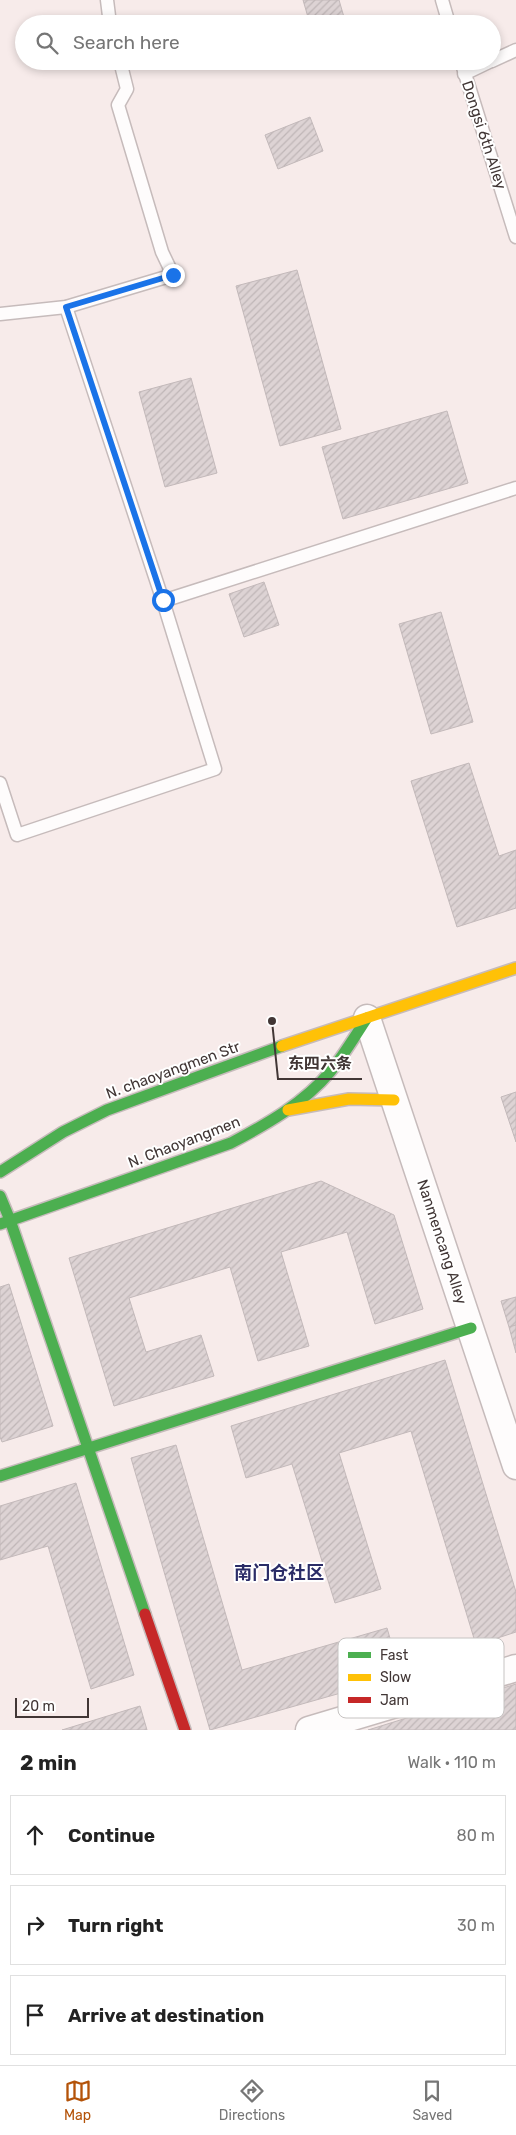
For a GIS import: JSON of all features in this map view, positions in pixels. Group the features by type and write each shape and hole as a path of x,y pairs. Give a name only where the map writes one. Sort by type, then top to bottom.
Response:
{"main road":[{"path":"367,1018 516,968"},
{"name":"N. Chaoyangmen","path":"5,1222 231,1142 286,1110 325,1078 367,1018"},
{"name":"N. chaoyangmen Str","path":"0,1172 63,1132 107,1110 278,1047 367,1018"},
{"path":"286,1110 349,1099 394,1100"},
{"path":"0,1196 5,1222 89,1448 185,1730"},
{"path":"0,1476 471,1328"}],"street":[{"name":"Nanmencang Alley","path":"367,1018 516,1466"},
{"path":"504,1672 516,1668"},
{"path":"309,1730 349,1718"}],"lane":[{"path":"107,0 109,15"},
{"path":"442,0 446,15"},
{"path":"501,57 516,50"},
{"path":"0,314 66,307 173,275 162,252 118,105 127,89 122,70"},
{"name":"Dongsi 6th Alley","path":"463,70 516,237"},
{"path":"464,74 473,70"},
{"path":"0,783 17,835 215,769 163,600 66,307"},
{"path":"163,600 516,488"}],"building":[{"path":"303,0 339,0 343,15 307,15"},
{"path":"310,117 323,151 278,169 265,135"},
{"path":"297,270 341,429 280,446 236,286"},
{"path":"191,378 217,473 165,487 139,392"},
{"path":"447,411 468,483 343,519 322,447"},
{"path":"264,582 279,625 244,637 229,594"},
{"path":"441,612 473,722 431,734 399,624"},
{"path":"469,763 499,856 516,850 516,908 457,927 411,781"},
{"path":"516,1092 516,1142 501,1097"},
{"path":"321,1181 394,1215 423,1309 375,1324 347,1232 281,1252 309,1346 258,1361 230,1267 129,1298 146,1352 201,1335 214,1376 114,1406 69,1258"},
{"path":"9,1284 53,1426 2,1442 0,1437 0,1287"},
{"path":"516,1297 516,1325 509,1327 501,1301"},
{"path":"516,1325 516,1353 509,1327"},
{"path":"445,1360 516,1592 516,1632 498,1638 474,1638 411,1431 339,1453 381,1589 335,1603 292,1464 246,1478 231,1426"},
{"path":"176,1445 242,1670 338,1642 338,1694 210,1730 131,1458"},
{"path":"76,1483 134,1675 91,1689 48,1546 0,1560 0,1506"},
{"path":"387,1628 390,1638 352,1638"},
{"path":"516,1684 516,1730 368,1730 407,1718 504,1718 504,1688"},
{"path":"140,1706 147,1730 62,1730"}],"traffic: fast":[{"path":"0,1224 231,1143 258,1128 297,1103 320,1083 340,1059 367,1018"},
{"path":"0,1172 63,1132 107,1110 282,1046"},
{"path":"0,1196 10,1220 145,1614"},
{"path":"0,1476 471,1328"}],"traffic: slow":[{"path":"282,1046 516,968"},
{"path":"288,1110 349,1099 394,1100"}],"traffic: jam":[{"path":"145,1614 185,1730"}],"place":[{"name":"东四六条","path":"272,1021"}],"district":[{"name":"南门仓社区","path":"279,1573"}],"route":[{"path":"163,600 66,307 173,275"}]}
